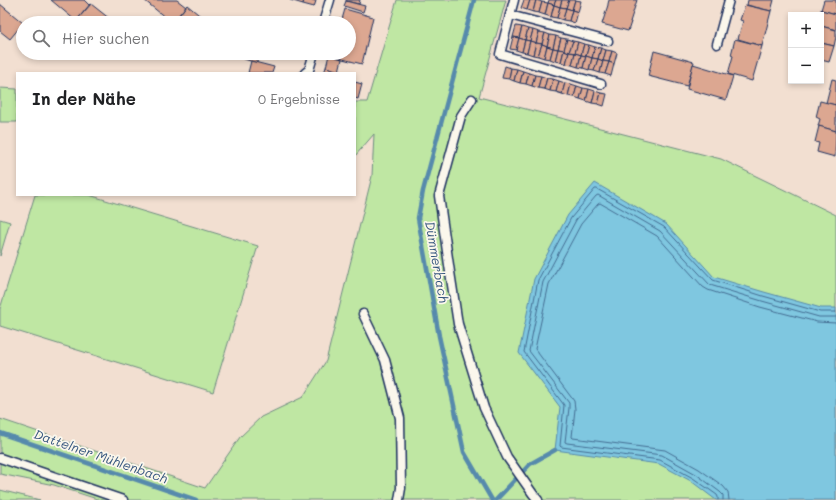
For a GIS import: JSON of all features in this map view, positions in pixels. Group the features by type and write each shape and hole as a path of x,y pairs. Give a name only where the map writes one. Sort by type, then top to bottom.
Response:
{"lane":[{"path":"325,16 330,0"},
{"path":"514,0 500,54 602,84"},
{"path":"717,44 729,0"},
{"path":"510,15 608,41"},
{"path":"306,72 309,70 312,60"},
{"path":"472,100 461,116 439,196 458,324 484,408 507,457 538,500"},
{"path":"363,314 385,360 400,418 400,500"},
{"path":"0,458 123,500"}],"green space":[{"path":"397,0 506,0 479,97 721,159 836,215 836,500 100,500 54,485 0,474 0,419 205,488 240,437 261,417 303,397 326,361 372,176 374,134 356,155 356,102 367,102"},
{"path":"0,88 16,89 16,122 0,122"},
{"path":"35,196 92,196 258,246 213,392 0,326 0,309"},
{"path":"0,219 10,222 0,256"},
{"path":"0,490 40,500 0,500"}],"water":[{"path":"595,183 666,224 714,277 821,308 836,308 836,500 716,500 691,481 659,464 555,450 560,407 519,353 534,279 568,215"}],"building":[{"path":"51,0 84,0 89,5 91,3 80,16 70,16"},
{"path":"144,0 177,0 186,7 178,16 163,16"},
{"path":"290,0 304,0 303,4"},
{"path":"304,0 316,1 314,7 303,4"},
{"path":"346,0 360,0 359,4"},
{"path":"524,0 530,0 527,10 521,8"},
{"path":"530,0 536,0 533,12 527,10"},
{"path":"536,0 542,2 539,13 533,12"},
{"path":"549,0 556,0 554,5 548,3"},
{"path":"556,0 562,0 560,7 554,5"},
{"path":"562,0 569,0 566,8 560,7"},
{"path":"569,0 575,0 572,10 566,8"},
{"path":"575,0 581,1 578,12 572,10"},
{"path":"609,0 637,0 628,31 602,24"},
{"path":"748,0 774,0 771,11 747,5"},
{"path":"824,0 836,0 836,14 821,10"},
{"path":"346,1 365,6 363,12 344,6"},
{"path":"542,2 548,3 545,15 539,13"},
{"path":"548,3 554,5 551,17 545,15"},
{"path":"0,4 16,17 16,32 10,39 0,31"},
{"path":"91,4 106,16 80,16"},
{"path":"187,5 200,16 178,16"},
{"path":"554,5 560,7 557,18 551,17"},
{"path":"745,5 771,11 762,46 738,39 743,21 740,20"},
{"path":"560,7 566,8 563,20 557,18"},
{"path":"566,8 572,10 569,21 563,20"},
{"path":"345,9 373,17 362,64 346,60 356,60 356,16 343,16"},
{"path":"572,10 578,12 575,23 569,21"},
{"path":"821,10 836,14 836,30 824,27 824,12 821,12"},
{"path":"516,26 522,27 519,38 513,37"},
{"path":"522,27 528,29 525,40 519,38"},
{"path":"824,27 836,30 834,46 824,44"},
{"path":"528,29 533,30 530,41 525,40"},
{"path":"533,30 539,32 536,43 530,41"},
{"path":"539,32 545,33 542,44 536,43"},
{"path":"545,33 550,35 547,46 542,44"},
{"path":"550,35 556,36 553,48 547,46"},
{"path":"556,36 561,38 558,49 553,48"},
{"path":"513,37 519,38 516,50 510,49"},
{"path":"519,38 525,40 522,52 516,50"},
{"path":"561,38 567,39 564,50 558,49"},
{"path":"567,39 573,41 569,52 564,50"},
{"path":"735,39 762,46 752,81 728,74 733,56 731,55"},
{"path":"525,40 530,41 527,53 522,52"},
{"path":"530,41 536,43 533,55 527,53"},
{"path":"573,41 578,42 575,53 569,52"},
{"path":"578,42 584,44 581,55 575,53"},
{"path":"536,43 542,44 538,56 533,55"},
{"path":"542,44 547,46 544,58 538,56"},
{"path":"584,44 589,45 586,56 581,55"},
{"path":"824,44 834,46 829,62 824,61"},
{"path":"589,45 595,47 592,58 586,56"},
{"path":"547,46 553,48 550,59 544,58"},
{"path":"595,47 601,48 598,59 592,58"},
{"path":"553,48 558,49 555,61 550,59"},
{"path":"601,48 606,50 603,61 598,59"},
{"path":"558,49 564,50 561,62 555,61"},
{"path":"564,50 569,52 566,64 561,62"},
{"path":"606,50 612,51 609,62 603,61"},
{"path":"612,51 617,53 614,64 609,62"},
{"path":"654,51 694,62 687,86 648,76"},
{"path":"569,52 575,53 572,65 566,64"},
{"path":"575,53 581,55 578,67 572,65"},
{"path":"581,55 586,56 583,68 578,67"},
{"path":"586,56 592,58 589,70 583,68"},
{"path":"592,58 598,59 594,71 589,70"},
{"path":"598,59 603,61 600,73 594,71"},
{"path":"247,60 257,60 257,63"},
{"path":"328,60 342,60 339,71 326,67"},
{"path":"251,61 274,67 272,72 248,72"},
{"path":"603,61 609,62 605,74 600,73"},
{"path":"609,62 614,64 611,76 605,74"},
{"path":"693,64 733,76 726,100 687,89"},
{"path":"505,66 511,68 509,79 502,78"},
{"path":"326,67 339,71 338,72 324,72"},
{"path":"511,68 517,69 514,81 509,79"},
{"path":"517,69 523,71 520,83 514,81"},
{"path":"523,71 529,73 526,84 520,83"},
{"path":"529,73 535,75 532,86 526,84"},
{"path":"535,75 541,76 538,88 532,86"},
{"path":"541,76 547,78 544,89 538,88"},
{"path":"547,78 553,79 550,91 544,89"},
{"path":"553,79 559,81 556,92 550,91"},
{"path":"832,79 836,80 836,105 826,103"},
{"path":"559,81 565,83 562,94 556,92"},
{"path":"356,82 362,84 358,99 356,98"},
{"path":"565,83 571,84 568,96 562,94"},
{"path":"571,84 577,86 574,97 568,96"},
{"path":"577,86 583,88 580,99 574,97"},
{"path":"583,88 589,89 586,101 580,99"},
{"path":"589,89 595,91 592,103 586,101"},
{"path":"595,91 601,93 598,104 592,103"},
{"path":"601,93 607,94 604,106 598,104"},
{"path":"820,101 836,105 836,131 818,126 820,119 816,117"},
{"path":"819,126 836,131 835,157 817,152 819,143 815,142"}],"waterway":[{"name":"Dümmerbach","path":"474,0 423,191 418,218 439,336 464,452 492,500"},
{"name":"Dattelner Mühlenbach","path":"0,433 196,500"},
{"path":"496,500 530,464 555,450"}]}
